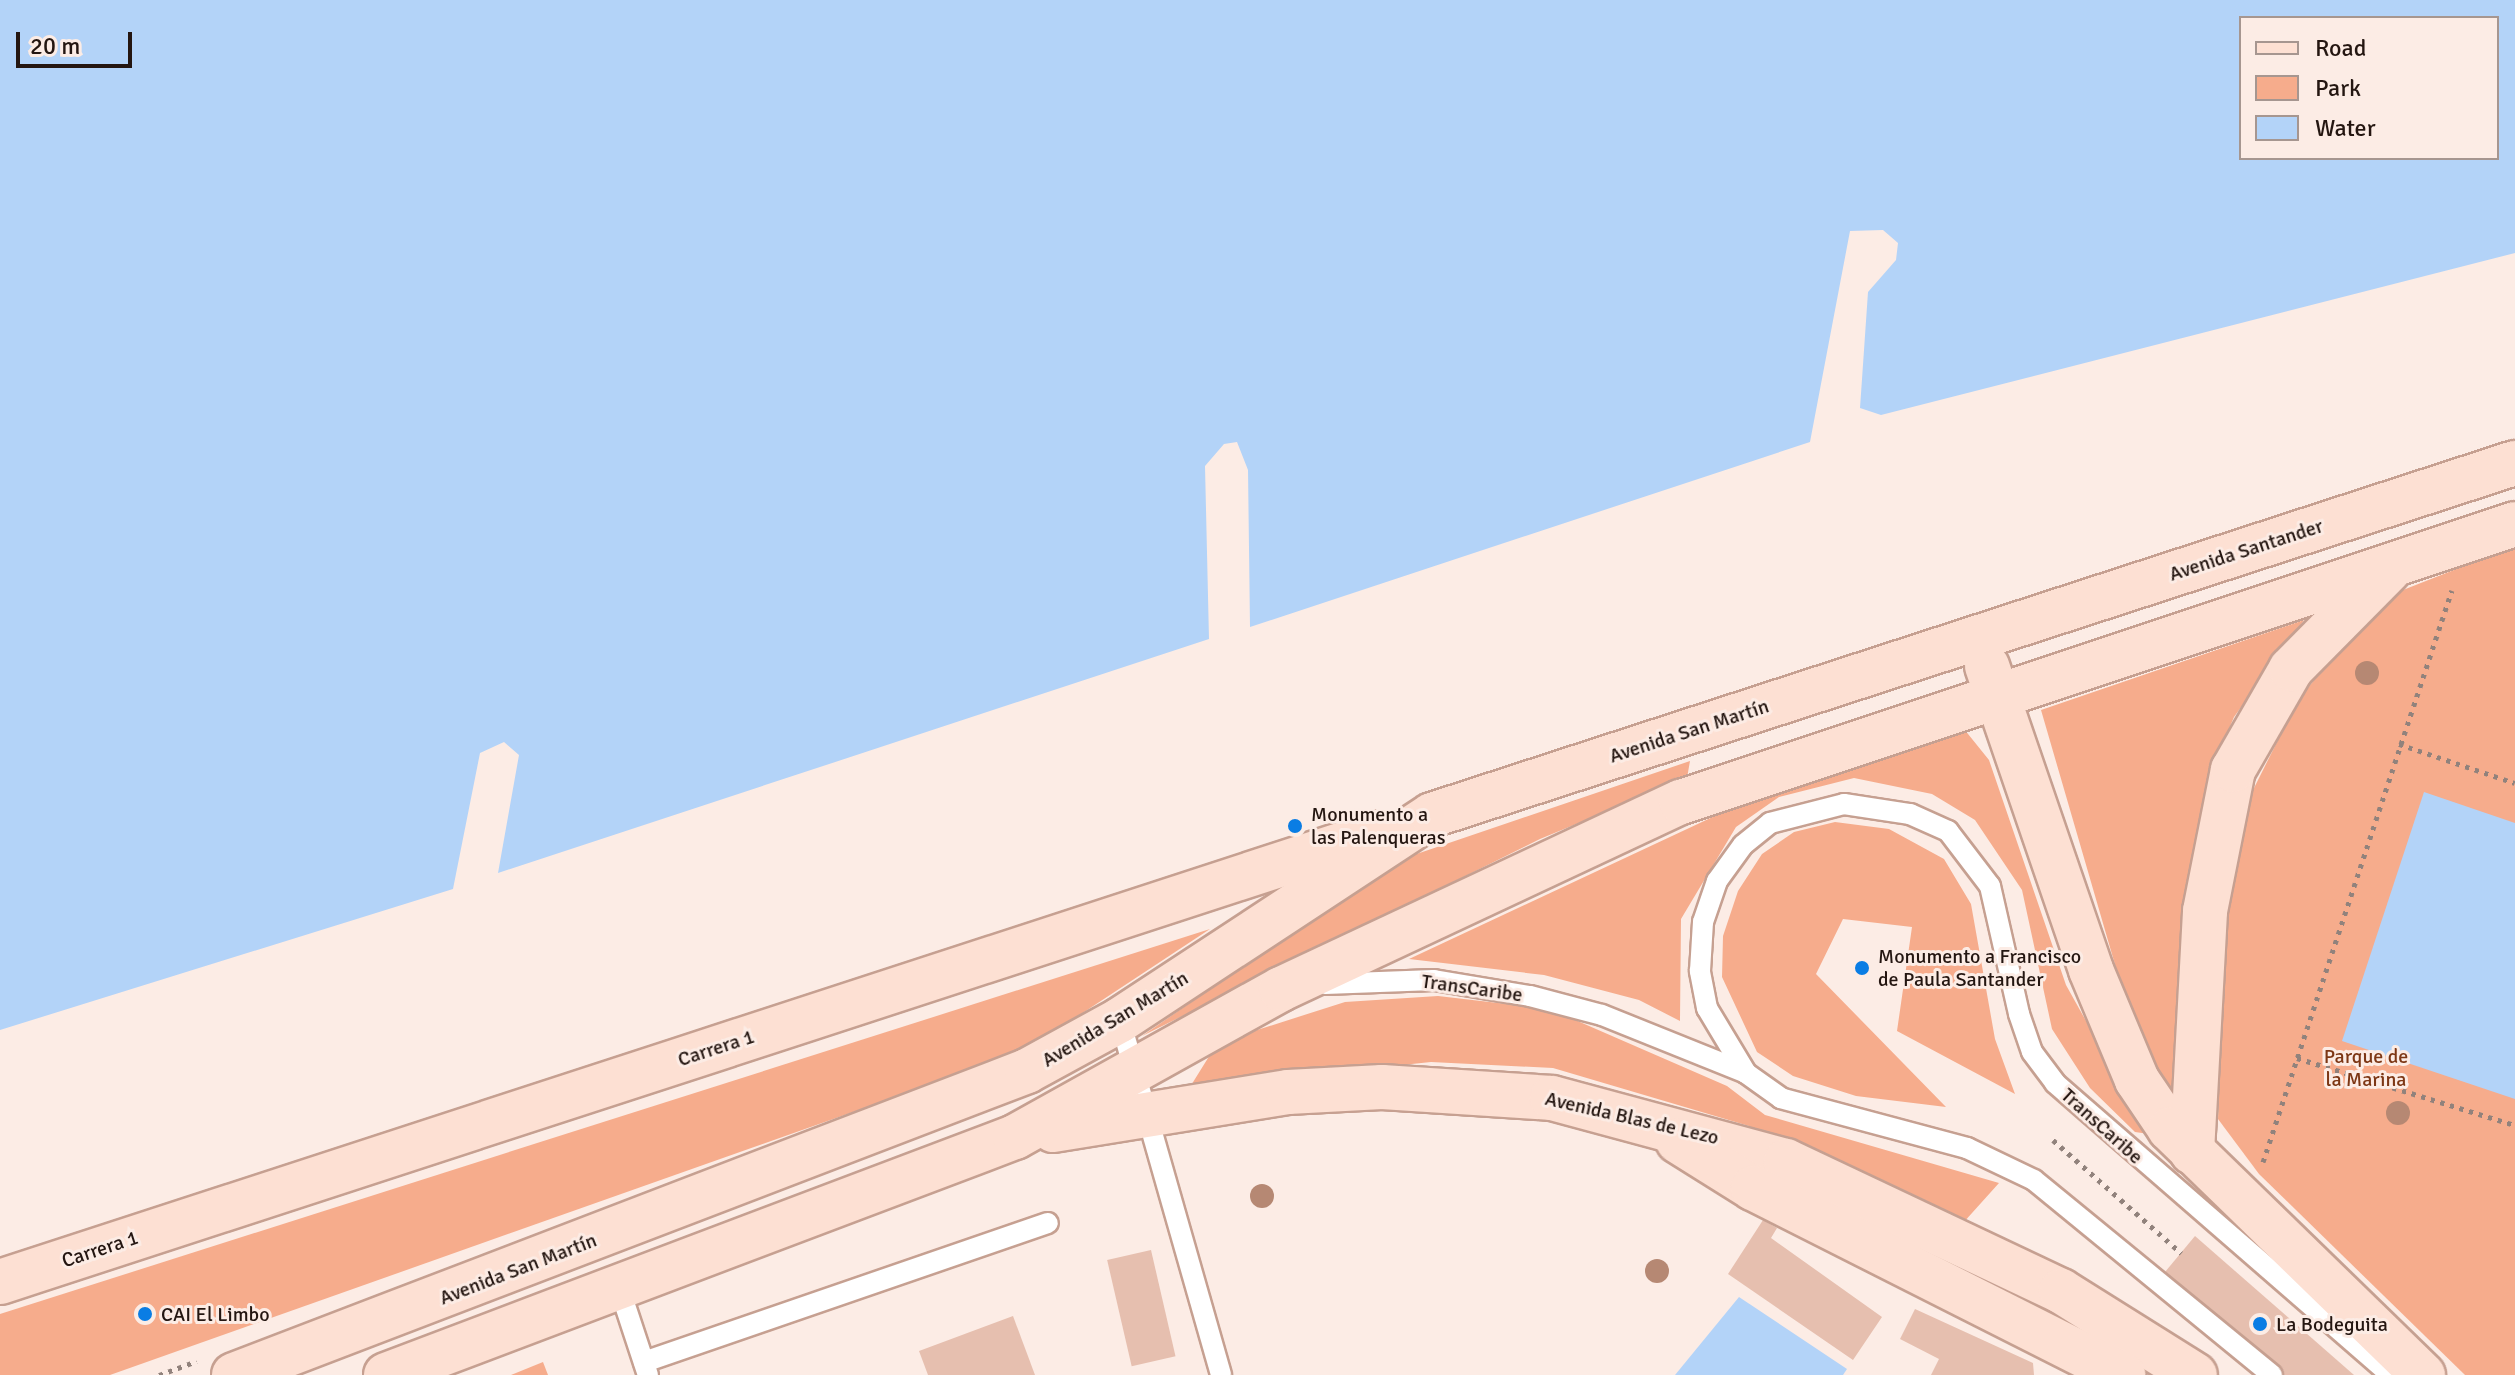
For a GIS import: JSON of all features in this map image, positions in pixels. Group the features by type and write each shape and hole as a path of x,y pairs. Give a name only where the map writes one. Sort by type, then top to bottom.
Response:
{"main road":[{"name":"Avenida Santander","path":"1977,638 2515,463"},
{"path":"386,1375 1015,1137 1281,989 1681,802 1997,694 2515,524"},
{"path":"2192,1152 2205,911 2233,770 2291,669 2396,563"},
{"path":"1977,638 2126,1060 2192,1152 2423,1375"},
{"name":"Avenida San Martín","path":"234,1375 778,1171 1027,1071 1120,1020 1432,815 1977,638"},
{"name":"Carrera 1","path":"0,1282 1432,815"},
{"name":"Avenida Blas de Lezo","path":"1015,1137 1146,1113 1382,1087 1552,1098 1738,1143 1833,1182 2061,1291 2195,1375"},
{"path":"1639,1117 1753,1188 2124,1375"}],"lane":[{"name":"TransCaribe","path":"1746,1073 1707,1008 1700,971 1703,922 1717,881 1770,823 1806,809 1844,804 1910,814 1948,831 1990,886 2019,1014 2032,1052 2055,1083 2391,1375"},
{"name":"TransCaribe","path":"1281,989 1434,980 1530,996 1602,1015 1746,1073 1781,1098 1955,1144 2034,1180 2272,1375"},
{"path":"1120,1020 1221,1375"},
{"path":"2192,1152 2288,1287"},
{"path":"619,1287 646,1369 1048,1223"}],"path":[{"path":"2259,1174 2457,575"},
{"path":"2399,744 2515,783"},
{"path":"2297,1058 2515,1125"},
{"path":"2053,1140 2181,1253"}],"green space":[{"name":"Parque de la Marina","path":"2515,546 2515,1375 2465,1375 2259,1174 2218,1119 2226,912 2246,804 2297,702 2328,662 2403,590"},
{"path":"2304,620 2234,717 2206,783 2180,1108 2141,1054 2041,710"},
{"path":"1964,729 1989,760 2066,985 2149,1134 2135,1132 2090,1088 2052,1029 2022,890 1975,820 1932,794 1854,778 1779,797 1736,827 1681,919 1680,1021 1639,1000 1544,975 1409,959 1783,784"},
{"path":"1690,761 1687,778 1540,839 1142,1036 1396,861"},
{"path":"1835,822 1889,829 1944,859 1971,904 1995,1039 2015,1094 1897,1031 1912,927 1843,919 1816,974 1946,1107 1856,1096 1793,1076 1757,1052 1722,977 1723,936 1738,891 1762,854 1794,832"},
{"path":"1210,929 1025,1051 110,1375 0,1375 0,1314"},
{"path":"1438,996 1550,1009 1727,1086 1765,1115 1999,1183 1963,1223 1749,1126 1553,1068 1431,1062 1190,1087 1213,1050 1254,1031 1345,1002"},
{"path":"543,1362 548,1375 511,1375"}],"water":[{"path":"0,0 2515,0 2515,253 1881,415 1860,408 1868,292 1896,260 1898,243 1883,230 1850,231 1810,442 1250,627 1248,470 1237,442 1224,444 1205,466 1209,639 498,873 519,755 504,742 480,753 453,889 0,1030"},
{"path":"2424,792 2515,823 2515,1099 2342,1041"},
{"path":"1739,1297 1847,1369 1843,1375 1675,1375"}],"building":[{"path":"1763,1220 1777,1228 1771,1238 1882,1317 1853,1360 1728,1274"},
{"name":"La Bodeguita","path":"2195,1236 2354,1375 2283,1375 2165,1272"},
{"path":"1151,1250 1176,1356 1132,1366 1107,1260"},
{"path":"1915,1309 2033,1363 2034,1375 1931,1375 1939,1359 1900,1339"},
{"path":"1013,1316 1035,1375 928,1375 919,1351"}],"place":[{"name":"Monumento a las Palenqueras","path":"1295,826"},
{"name":"Monumento a Francisco de Paula Santander","path":"1862,968"},
{"name":"CAI El Limbo","path":"145,1314"},
{"name":"La Bodeguita","path":"2260,1324"}]}
